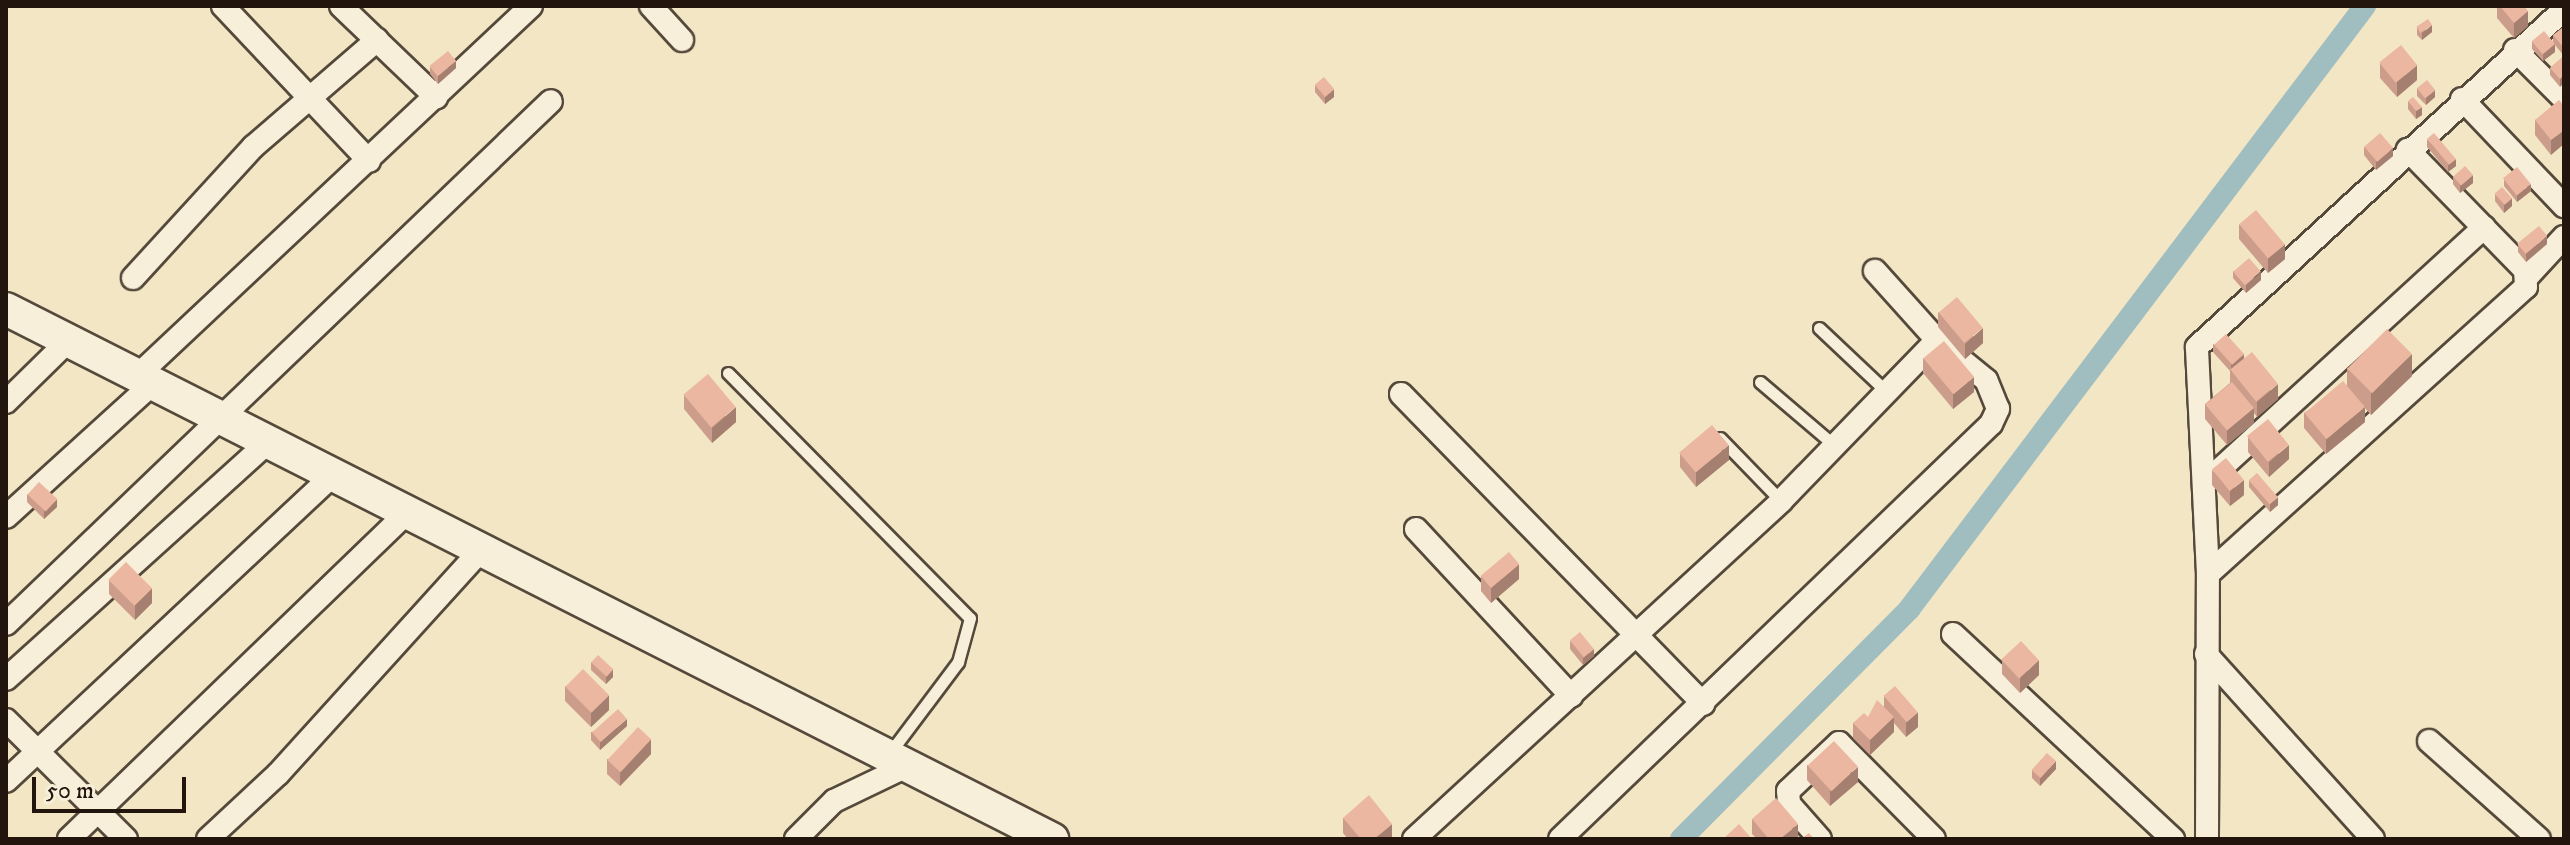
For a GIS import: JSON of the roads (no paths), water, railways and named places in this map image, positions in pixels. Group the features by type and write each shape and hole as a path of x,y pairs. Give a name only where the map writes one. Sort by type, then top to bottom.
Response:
{"street":[{"path":"223,6 369,161"},
{"path":"341,6 436,97"},
{"path":"6,517 531,6"},
{"path":"651,6 682,40"},
{"path":"2207,839 2208,574 2197,347 2515,50 2564,9"},
{"path":"133,278 253,147 377,40"},
{"path":"2515,50 2564,99"},
{"path":"2462,99 2564,206"},
{"path":"6,624 223,421 551,101"},
{"path":"2408,150 2528,276"},
{"path":"2205,483 2484,227"},
{"path":"2208,574 2521,293 2528,276 2564,237"},
{"path":"1560,839 1704,704 1991,424 1998,409 1986,380 1937,340 1875,271"},
{"path":"6,309 405,515 899,760 1045,837"},
{"path":"1414,839 1781,501 1937,340"},
{"path":"6,402 67,342"},
{"path":"1401,394 1635,638 1704,704"},
{"path":"6,679 266,444"},
{"path":"6,781 331,477"},
{"path":"69,839 405,515"},
{"path":"1416,529 1571,696"},
{"path":"208,839 278,774 479,552"},
{"path":"1953,634 2173,839"},
{"path":"2206,654 2373,839"},
{"path":"6,720 126,839"},
{"path":"2429,741 2539,839"},
{"path":"1820,839 1789,804 1788,791 1839,743 1934,839"},
{"path":"796,839 834,801 899,760"}],"lane":[{"path":"1819,328 1888,393"},
{"path":"728,373 970,618 958,662 899,760"},
{"path":"1760,382 1834,445"},
{"path":"1710,429 1781,501"}],"waterway":[{"path":"1681,839 1910,608 2365,6"}]}
